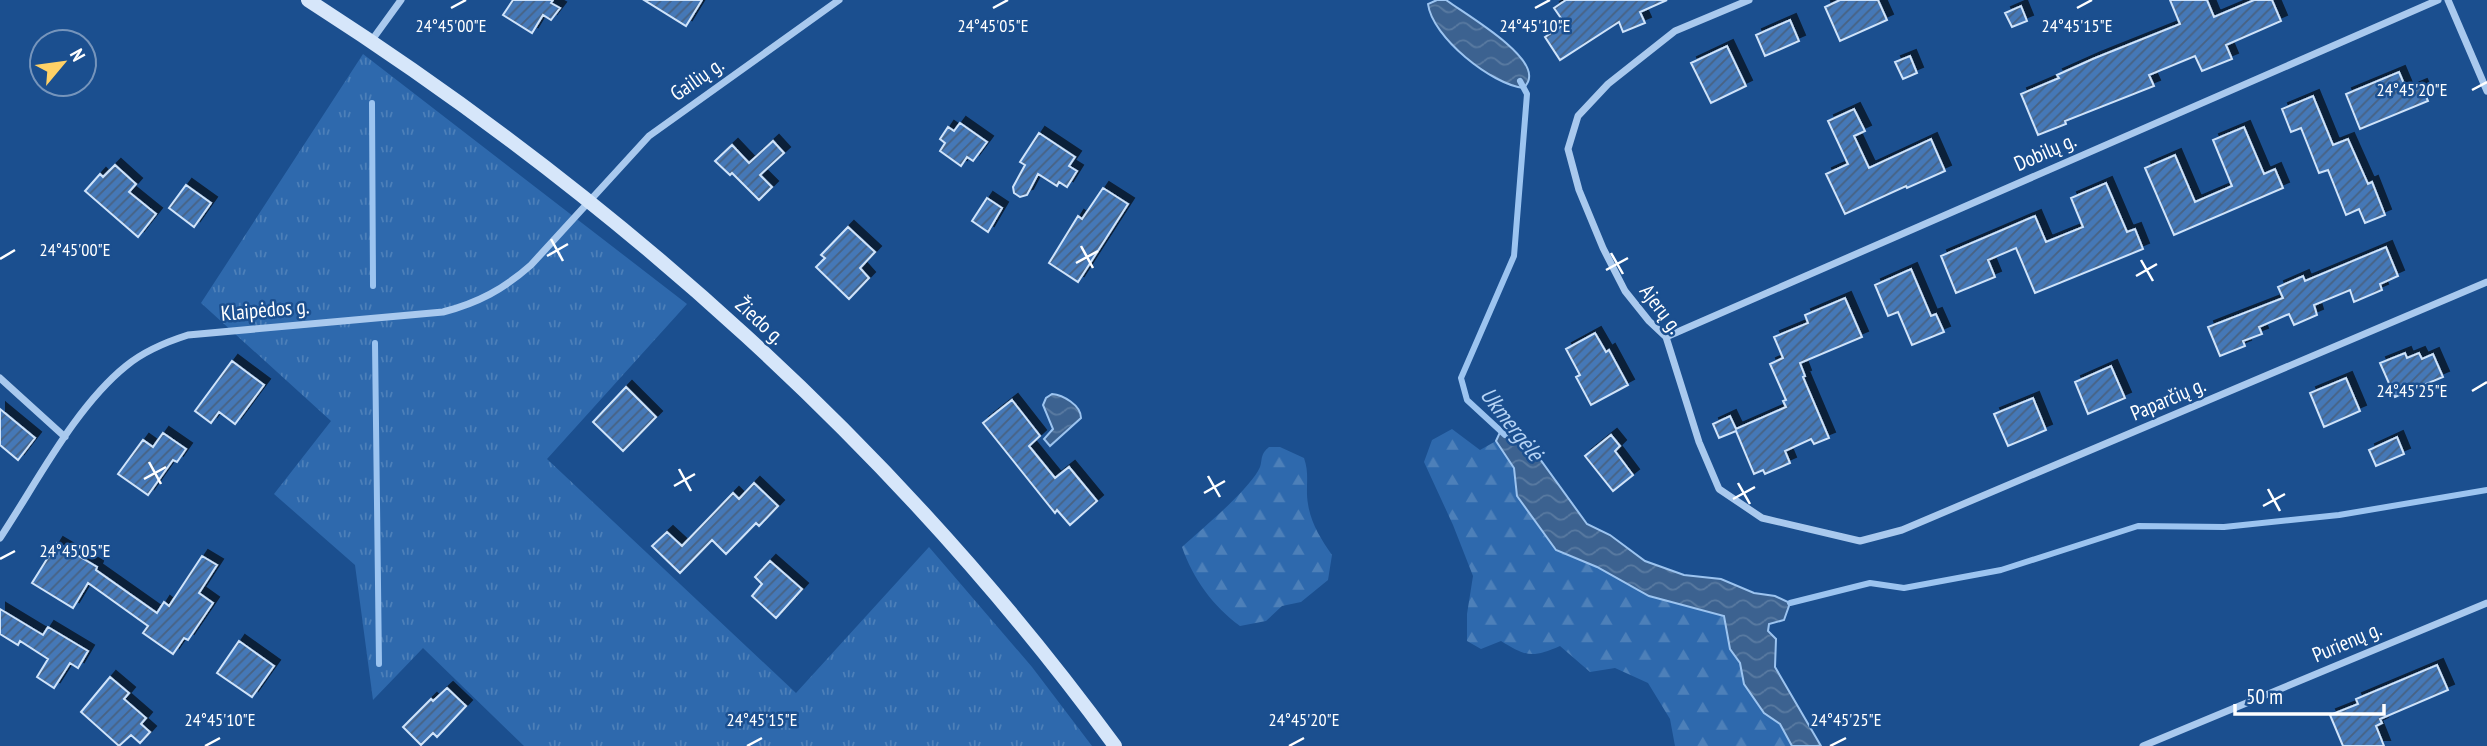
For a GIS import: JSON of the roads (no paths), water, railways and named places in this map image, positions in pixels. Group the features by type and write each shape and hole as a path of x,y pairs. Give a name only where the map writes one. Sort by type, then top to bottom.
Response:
{"street":[{"name":"Žiedo g.","path":"309,0 372,40 489,125 588,202 744,334 916,505 1021,628 1115,746"},
{"path":"372,40 401,0"},
{"name":"Gailių g.","path":"588,202 649,135 839,0"},
{"name":"Ajerų g.","path":"1749,0 1675,31 1608,84 1578,117 1568,149 1579,190 1603,248 1625,291 1666,337 1699,442 1719,489 1762,518 1860,541"},
{"name":"Dobilų g.","path":"1666,337 2438,0"},
{"path":"2448,0 2487,91"},
{"name":"Klaipėdos g.","path":"0,538 65,438 110,380 136,359 167,342 188,335 399,317 466,306 511,282 531,265 588,202"},
{"name":"Paparčių g.","path":"1860,541 1902,530 1989,495 2487,282"},
{"path":"0,378 65,438"},
{"name":"Purienų g.","path":"2143,746 2487,603"}],"water":[{"path":"1446,0 1510,46 1527,68 1529,79 1524,88 1511,85 1481,69 1452,44 1432,17 1428,4"},
{"path":"1052,394 1071,402 1078,409 1081,418 1050,446 1044,439 1053,429 1043,405 1046,398"},
{"path":"1501,430 1512,432 1537,455 1587,524 1610,535 1645,561 1684,575 1721,579 1754,593 1775,596 1790,603 1784,620 1769,624 1768,631 1776,639 1775,667 1821,746 1792,746 1780,724 1764,713 1744,684 1740,663 1730,649 1724,616 1649,596 1597,567 1556,550 1517,496 1514,468 1496,441"}],"waterway":[{"name":"Ukmergėlė","path":"1505,435 1467,400 1461,378 1514,256 1527,94 1520,81"},
{"path":"372,103 373,286"},
{"path":"375,343 379,664"},
{"path":"1790,603 1870,583 1904,588 2001,570 2138,526 2224,527 2339,515 2487,490"}]}
